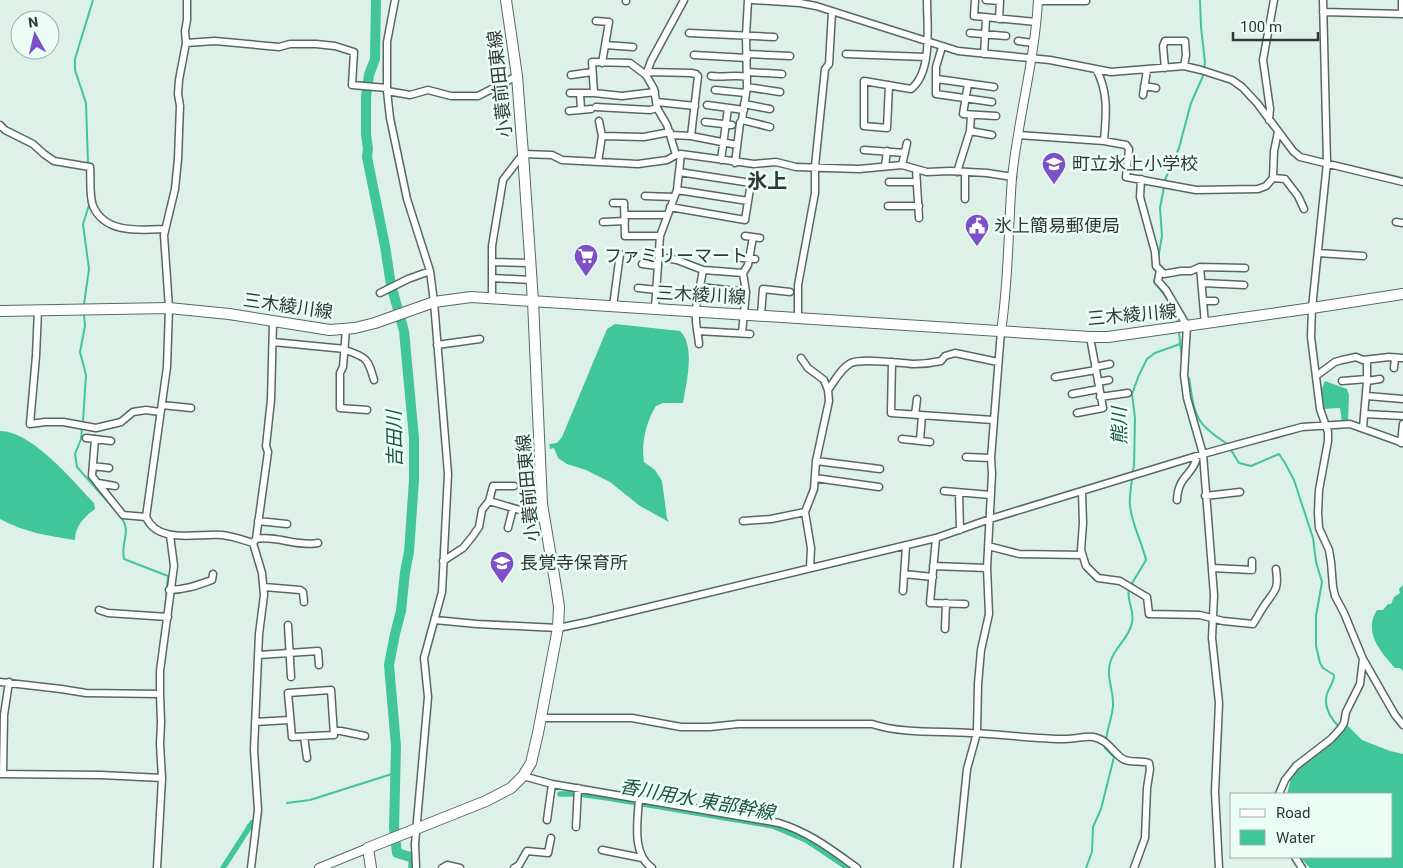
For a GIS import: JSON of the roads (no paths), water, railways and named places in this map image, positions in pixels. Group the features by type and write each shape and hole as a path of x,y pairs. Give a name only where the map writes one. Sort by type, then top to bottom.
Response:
{"main road":[{"name":"小蓑前田東線","path":"373,846 500,794 511,788 523,776 531,764 558,628 559,606 544,517 533,300 523,154 517,76 506,0"},
{"name":"三木綾川線","path":"0,310 169,308 229,314 319,329 346,330 375,323 434,302 457,298 492,298 1108,337 1403,294"},
{"path":"371,868 373,846"}],"street":[{"path":"187,0 186,43 179,80 178,158 175,189 165,229 164,250 169,308 167,367 146,517 153,528 170,535 223,535 255,541 268,538 282,541 318,542"},
{"path":"395,0 387,42 387,90 390,118 408,200 430,271 448,474 442,592 424,658 428,697 413,829 416,868"},
{"path":"646,74 684,0"},
{"path":"735,163 740,123 747,90 746,36 748,0"},
{"path":"753,0 800,3 958,51 1030,58 1111,72 1184,66 1232,80 1242,87 1257,103 1293,151 1300,157 1403,182"},
{"path":"888,85 887,128 864,126 864,81 888,85 911,89 918,84 926,57 927,0"},
{"path":"975,0 974,16 1036,22"},
{"path":"986,0 1000,1 999,19"},
{"path":"1269,120 1270,109 1263,60 1274,0"},
{"path":"1323,0 1327,164 1312,308 1311,337 1320,409 1324,426 1328,432 1319,490 1319,528 1331,562 1335,596 1363,659 1403,725"},
{"path":"1324,12 1402,13 1402,0"},
{"path":"957,868 968,769 977,733 981,650 989,614 986,568 990,519 993,420 1001,330 1007,289 1012,177 1038,1 1086,1"},
{"path":"798,317 798,285 814,193 824,69 829,64 832,12"},
{"path":"984,54 986,18"},
{"path":"596,21 609,22 602,63"},
{"path":"689,33 774,37"},
{"path":"970,33 1006,36"},
{"path":"186,43 215,41 279,47 290,44 316,44 347,49 354,52 352,85 359,84 378,87 410,95 428,90 451,96 478,96 517,76"},
{"path":"1018,41 1033,43"},
{"path":"1165,68 1163,46 1165,41 1185,42 1186,55 1184,66"},
{"path":"605,45 633,47"},
{"path":"942,47 936,67 936,94 992,102"},
{"path":"846,54 926,57"},
{"path":"694,55 790,56"},
{"path":"594,93 592,62 630,63 646,74 655,92 657,105 678,155 679,172 676,193 660,236 655,308"},
{"path":"1096,69 1104,87 1104,141"},
{"path":"1143,95 1147,70"},
{"path":"571,75 592,72"},
{"path":"646,74 696,74 698,81 691,136"},
{"path":"711,76 782,74"},
{"path":"937,79 994,87"},
{"path":"968,84 963,114 996,116"},
{"path":"1144,86 1156,88"},
{"path":"715,90 780,92"},
{"path":"570,93 622,96 655,92"},
{"path":"580,93 581,110"},
{"path":"569,111 594,108 650,110 657,105 695,106"},
{"path":"707,105 728,108 770,109"},
{"path":"721,160 729,124 728,108"},
{"path":"957,172 970,132 971,114"},
{"path":"742,120 770,127"},
{"path":"598,162 602,136 600,121"},
{"path":"705,122 729,124"},
{"path":"0,125 5,130 32,144 54,161 84,165 90,168 93,204 100,218 123,229 136,231 165,229"},
{"path":"970,132 992,134"},
{"path":"1018,136 1104,141 1126,145 1129,149 1126,177 1196,190 1258,189 1266,186 1273,178 1274,151 1278,132"},
{"path":"602,136 644,137 670,134 738,144"},
{"path":"902,166 907,143"},
{"path":"864,150 905,153"},
{"path":"885,166 887,151"},
{"path":"492,298 492,246 503,180 523,154 552,156 562,160 638,164 667,160 678,155 735,163 776,162 796,167 815,166 859,169 902,166 926,172 987,173 1012,177"},
{"path":"916,169 919,218"},
{"path":"670,207 745,220 751,183 679,172"},
{"path":"965,172 965,199"},
{"path":"1273,178 1285,179 1298,196 1304,209"},
{"path":"1141,179 1140,197 1148,233 1155,252 1158,281 1166,290 1181,327 1186,390 1200,456 1205,496 1214,595 1212,638 1219,703 1214,792 1219,868"},
{"path":"889,182 917,182"},
{"path":"645,196 676,193 748,201"},
{"path":"613,203 624,203 625,236 660,236"},
{"path":"888,206 919,206"},
{"path":"603,222 625,218 668,215"},
{"path":"742,273 748,266 753,237"},
{"path":"1318,253 1364,256"},
{"path":"613,306 620,254"},
{"path":"659,257 677,260 703,270 742,273"},
{"path":"493,262 530,263"},
{"path":"642,264 658,266"},
{"path":"1158,268 1164,274 1191,271 1200,267 1246,268"},
{"path":"1200,267 1205,324"},
{"path":"699,344 696,311 703,270"},
{"path":"382,292 430,271"},
{"path":"742,273 746,292 742,333"},
{"path":"492,278 531,280"},
{"path":"1202,283 1244,285"},
{"path":"700,287 746,292"},
{"path":"638,288 656,290"},
{"path":"761,315 763,289 790,292"},
{"path":"1203,301 1215,301"},
{"path":"38,310 30,424 63,422 96,428 121,422 133,412 191,408"},
{"path":"251,868 258,810 254,750 264,588 255,541 268,452 266,446 271,400 273,322"},
{"path":"346,330 343,368 340,373 340,408 367,410"},
{"path":"698,331 750,334"},
{"path":"1077,413 1102,408 1090,337"},
{"path":"437,345 480,339"},
{"path":"273,342 345,350 361,355 367,360 374,380"},
{"path":"828,390 843,369 851,363 861,361 930,363 941,361 945,356 955,354 998,362"},
{"path":"1316,376 1335,362 1356,357 1367,360 1403,358"},
{"path":"801,358 808,368 824,380 828,390 829,401 816,461 811,499 805,512 811,548 810,568"},
{"path":"1394,368 1395,358"},
{"path":"1363,428 1367,396 1367,360"},
{"path":"892,362 891,413 993,420"},
{"path":"1056,377 1110,364"},
{"path":"1342,381 1380,379"},
{"path":"1072,394 1098,386 1109,380"},
{"path":"1100,397 1128,393"},
{"path":"1367,396 1403,399"},
{"path":"917,399 920,441"},
{"path":"1365,414 1403,416"},
{"path":"435,620 558,628 936,538 990,519 1283,431 1302,427 1350,424 1402,443 1403,424"},
{"path":"86,438 111,441"},
{"path":"95,439 92,476 123,515 146,517"},
{"path":"902,440 930,442"},
{"path":"1177,500 1179,483 1200,456"},
{"path":"966,457 991,458"},
{"path":"816,461 880,469"},
{"path":"93,466 109,468"},
{"path":"815,478 879,487"},
{"path":"98,484 115,486"},
{"path":"443,561 463,548 479,527 482,510 489,500 493,486 514,486"},
{"path":"944,491 991,495"},
{"path":"1082,492 1084,523 1081,550 1086,566 1098,578 1120,581 1147,597 1149,614 1200,615 1238,623 1253,624 1275,592 1276,569"},
{"path":"1205,496 1240,492"},
{"path":"959,493 960,530"},
{"path":"489,500 544,517"},
{"path":"508,528 513,508"},
{"path":"744,521 771,519 805,512"},
{"path":"258,520 287,524"},
{"path":"157,868 162,778 160,671 174,559 170,535"},
{"path":"936,538 930,602 965,604"},
{"path":"903,591 906,546"},
{"path":"988,546 1019,554 1082,555"},
{"path":"1212,568 1252,570 1252,561"},
{"path":"934,566 986,568"},
{"path":"170,590 191,588 200,583 210,581 213,574"},
{"path":"904,574 932,576"},
{"path":"264,588 300,590 303,592 304,602"},
{"path":"945,629 946,603"},
{"path":"99,610 108,613 168,616"},
{"path":"288,625 291,677"},
{"path":"259,655 318,651 319,664"},
{"path":"1279,793 1285,780 1296,766 1331,740 1341,728 1346,712 1360,684 1363,659"},
{"path":"0,682 86,693 160,694"},
{"path":"9,682 4,714 2,774 162,778"},
{"path":"331,690 334,735 292,738 289,720 288,693 331,690"},
{"path":"541,718 632,718 681,726 710,727 738,724 858,723 920,731 1066,739 1093,737 1106,742 1126,761 1149,763 1145,838 1134,868"},
{"path":"255,722 289,720"},
{"path":"334,731 365,736"},
{"path":"304,737 307,758"},
{"path":"523,776 578,792 766,819 793,827 818,840 857,868"},
{"path":"547,820 552,784"},
{"path":"576,827 578,792"},
{"path":"639,801 639,848 642,858 652,868"},
{"path":"514,868 519,865 527,851 548,853 551,838"},
{"path":"322,867 373,846"},
{"path":"602,850 642,858"},
{"path":"442,868 447,865 460,868"}],"water":[{"path":"615,324 680,331 688,346 689,366 683,403 663,403 656,406 647,426 644,440 644,462 655,470 662,481 669,522 640,506 610,482 586,470 567,464 558,458 554,448 550,449 549,444 557,443 562,437 607,329"},
{"path":"1325,381 1347,389 1349,395 1348,422 1342,422 1340,408 1323,409 1320,393"},
{"path":"0,431 12,433 38,448 94,503 95,509 81,522 75,535 75,540 27,530 0,519"},
{"path":"1403,585 1403,671 1400,668 1395,668 1379,648 1375,641 1372,626 1377,610 1383,610 1388,604 1391,604 1394,597 1400,593 1399,589"},
{"path":"1345,723 1362,740 1403,754 1403,868 1310,868 1301,858 1393,858 1393,793 1287,793 1292,775 1301,764"}],"waterway":[{"path":"88,164 86,103 75,70 75,59 93,0"},
{"name":"吉田川","path":"376,0 375,59 369,75 366,97 367,157 391,285 404,331 414,438 414,480 409,552 401,611 389,665 396,746 394,828 397,853 414,858 413,868"},
{"name":"熊川","path":"1164,182 1179,148 1191,103 1203,76 1205,62 1200,0"},
{"name":"熊川","path":"1158,259 1162,236 1160,208 1164,187"},
{"path":"84,304 89,269 83,224 89,205"},
{"name":"熊川","path":"1157,269 1154,282 1172,307 1178,324"},
{"path":"83,421 86,375 80,352 85,326 84,315"},
{"name":"熊川","path":"1179,332 1182,360"},
{"name":"熊川","path":"1132,474 1134,466 1135,418 1132,394 1139,375 1147,359 1155,353 1180,344"},
{"path":"1189,378 1197,416 1207,429 1226,443"},
{"path":"82,428 81,439 75,454 77,467 115,510"},
{"path":"1231,450 1239,463 1251,466 1279,454 1294,480 1313,538 1316,562 1322,582 1316,616 1316,646 1323,668 1334,675 1327,694 1326,704 1331,717 1340,728"},
{"name":"熊川","path":"1131,585 1146,560 1131,513 1132,479"},
{"path":"120,516 126,527 124,559 168,576 165,611"},
{"name":"熊川","path":"1106,740 1113,706 1109,666 1113,655 1128,633 1133,618 1128,593 1129,589"},
{"name":"熊川","path":"1086,868 1092,852 1093,827 1101,809 1114,757 1105,748 1106,745"},
{"path":"287,803 310,800 395,773"},
{"name":"香川用水 東部幹線","path":"560,794 579,794 608,798 773,826 806,840 848,868"},
{"name":"香川用水 東部幹線","path":"223,868 252,823"},
{"name":"香川用水 東部幹線","path":"245,834 248,825"}],"place":[{"name":"町立氷上小学校","path":"1054,185"},
{"name":"氷上簡易郵便局","path":"977,247"},
{"name":"ファミリーマート","path":"586,277"},
{"name":"長覚寺保育所","path":"502,584"}],"district":[{"name":"氷上","path":"767,181"}]}
